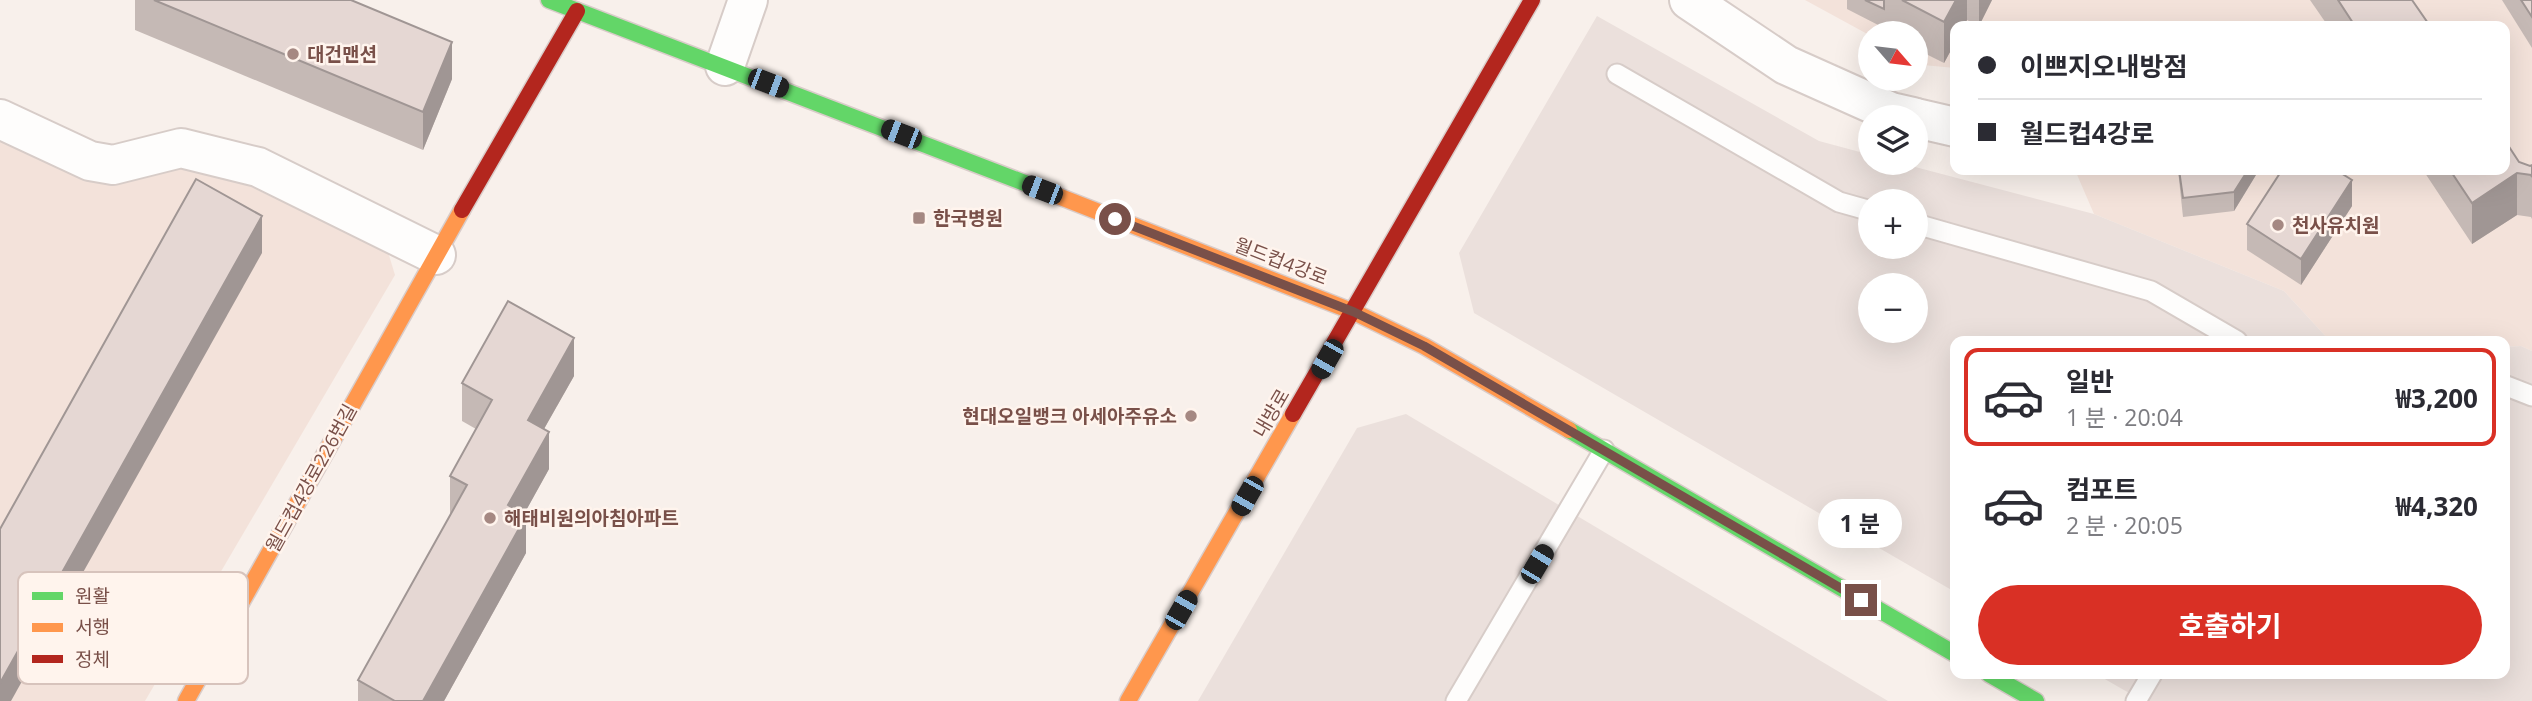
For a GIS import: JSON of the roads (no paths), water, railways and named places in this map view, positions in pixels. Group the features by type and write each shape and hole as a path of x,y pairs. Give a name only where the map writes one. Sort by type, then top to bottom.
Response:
{"street":[{"name":"월드컵4강로","path":"549,0 724,65 1354,312 1424,346 1950,651"},
{"path":"724,65 748,0"},
{"name":"내방로","path":"1128,701 1532,0"},
{"path":"1689,0 1786,65 1875,105"},
{"name":"월드컵4강로226번길","path":"248,590 436,255 577,11"},
{"path":"0,119 99,163 113,165 181,148 258,167 436,255"},
{"path":"1928,121 1950,126"},
{"path":"1998,679 2036,701"},
{"name":"월드컵4강로226번길","path":"186,701 196,684"}],"lane":[{"path":"1618,74 1839,202 1858,207"},
{"path":"1928,227 2151,292 2228,336"},
{"path":"2510,387 2532,396"},
{"path":"1456,701 1604,450"},
{"path":"2136,701 2149,679"}],"place":[{"name":"대건맨션","path":"293,54"},
{"name":"한국병원","path":"919,218"},
{"name":"천사유치원","path":"2278,225"},
{"name":"현대오일뱅크 아세아주유소","path":"1191,416"},
{"name":"해태비원의아침아파트","path":"490,518"}]}
